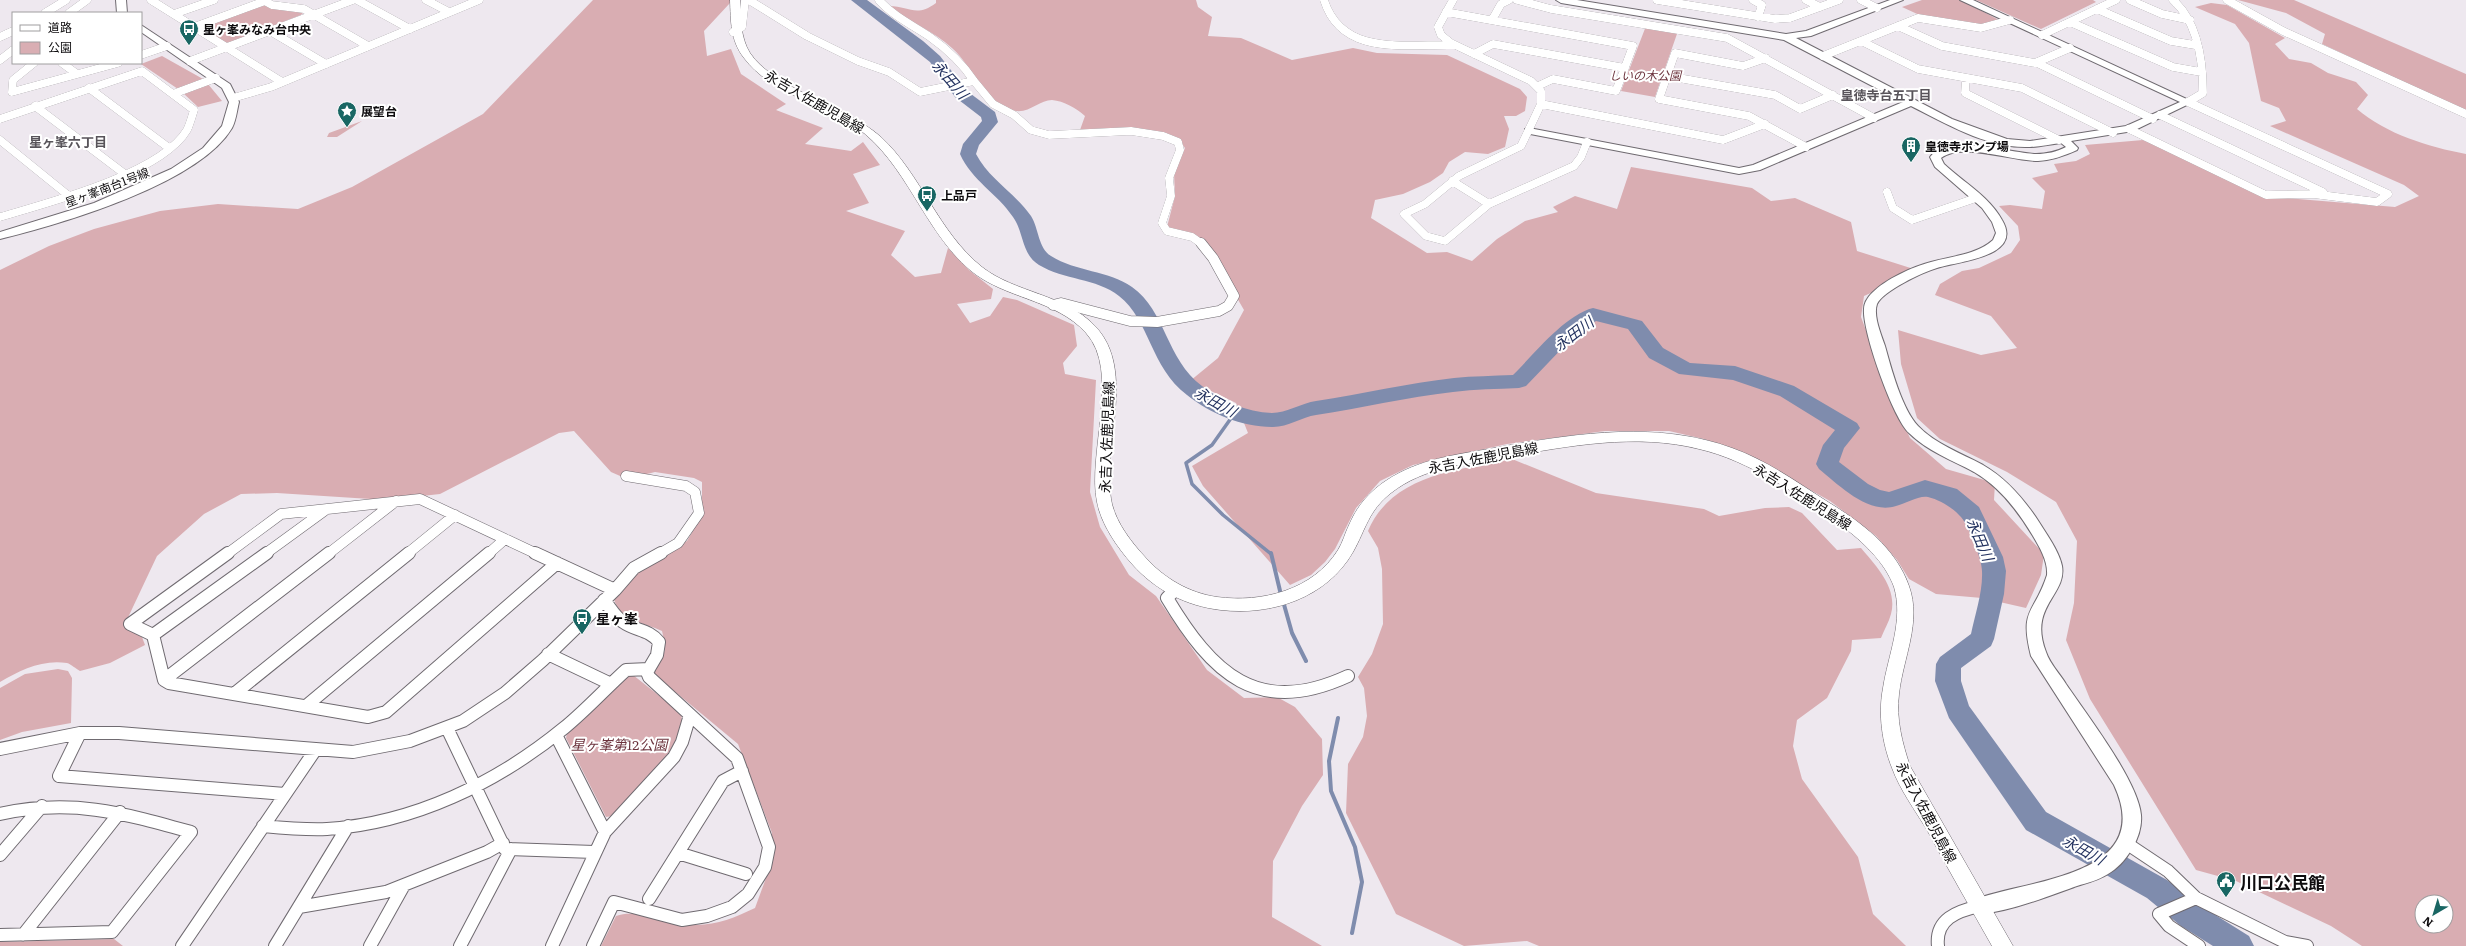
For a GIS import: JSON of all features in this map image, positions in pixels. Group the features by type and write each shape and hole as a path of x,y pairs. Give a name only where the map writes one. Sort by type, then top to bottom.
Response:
{"main road":[{"path":"733,32 734,0"},
{"name":"永吉入佐鹿児島線","path":"733,32 748,58 762,72 784,86 850,118 880,142 955,247 974,268 1006,286 1053,306 1090,328 1097,335 1107,357 1108,393 1102,482 1104,502 1121,538 1144,568 1158,581 1182,593 1210,602 1237,605 1284,598 1316,582 1329,572 1348,547 1360,516 1380,492 1403,477 1440,463 1555,443 1630,435 1653,436 1690,442 1711,448 1757,466 1828,509 1859,531 1877,548 1892,567 1901,586 1906,610 1903,634 1890,690 1889,709 1892,740 1901,768 2003,946"}],"street":[{"path":"47,12 66,0"},
{"path":"70,12 86,0"},
{"path":"121,0 122,12"},
{"path":"174,14 214,0"},
{"path":"190,61 353,0"},
{"path":"357,0 410,29"},
{"path":"426,0 449,12"},
{"path":"142,29 216,78 226,86 233,98 282,82 479,0"},
{"path":"733,32 742,27 745,1 749,0 807,36 858,61 889,72 920,92 972,82"},
{"path":"879,0 908,24 950,51 963,65 972,82 988,100 1014,115 1031,130 1049,135 1131,131 1150,133 1178,142 1180,150 1169,178 1171,196 1162,223 1164,228 1174,234 1186,235 1206,248 1234,296 1228,306 1219,311 1157,322 1130,321 1061,303 1053,306"},
{"path":"1324,0 1328,14 1346,34 1356,39 1371,42 1455,45"},
{"path":"1453,0 1438,29 1444,38 1455,45 1538,86 1541,93 1541,104 1521,146 1461,174 1424,204 1404,214 1426,236 1445,241 1489,204 1574,166 1581,157 1587,142"},
{"path":"1492,20 1501,4 1508,0"},
{"path":"1517,0 1551,9 1727,38 1874,118"},
{"path":"1561,0 1757,34 1786,37 1808,34 1898,0"},
{"path":"1657,0 1758,17 1784,19 1839,0"},
{"path":"1753,0 1762,5 1758,17"},
{"path":"1806,0 1820,7"},
{"path":"1861,0 1877,8"},
{"path":"1966,0 2388,194 2377,202 2313,194 2266,195 2129,129"},
{"path":"2042,35 2116,0"},
{"path":"2130,0 2168,16 2190,20"},
{"path":"1786,37 1960,126 2006,142 2030,144 2113,133 2129,129 2188,102 2203,93 2201,72 2190,20 2183,8 2173,0"},
{"path":"2227,0 2261,17 2283,31 2466,114"},
{"path":"155,1 226,48 282,82"},
{"path":"194,27 264,1 272,5 304,9 368,46"},
{"path":"2097,9 2171,41 2195,45"},
{"path":"1446,12 1633,46 1616,91 1553,79 1538,86"},
{"path":"1823,56 1918,18 1981,28 2010,20"},
{"path":"2070,22 2173,67 2201,72"},
{"path":"1898,26 1948,48 2037,63 2332,196"},
{"path":"0,37 12,31"},
{"path":"270,31 326,64"},
{"path":"1861,41 1918,68 2022,88 2113,133"},
{"path":"1474,54 1493,44 1625,68"},
{"path":"142,55 167,46"},
{"path":"2037,63 2070,48"},
{"path":"0,60 12,51"},
{"path":"1766,58 1743,66 1675,53 1659,99 1749,116 1806,147"},
{"path":"33,64 13,80 12,92 114,64"},
{"path":"63,64 77,74"},
{"path":"0,119 89,88 142,72 194,110 194,116 190,126 169,148 126,175 69,196 3,216 0,209"},
{"path":"1667,76 1775,96 1800,109 1833,95"},
{"path":"172,94 216,78"},
{"path":"1938,946 1938,931 1944,922 1962,910 2017,898 2101,869 2115,858 2126,843 2133,818 2129,799 2120,780 2038,656 2034,634 2034,619 2038,608 2053,581 2056,571 2054,561 2030,521 2003,486 1987,474 1932,444 1909,425 1882,359 1870,311 1876,296 1930,265 1988,252 2000,241 2002,233 1999,223 1990,209 1939,165 1936,157 1939,152 1955,147 2013,157 2038,158 2061,154 2073,148 2061,140 1965,93 1966,78"},
{"path":"89,88 169,148"},
{"name":"星ヶ峯南台1号線","path":"0,236 102,205 146,187 177,171 218,138 232,116 233,98"},
{"path":"1529,131 1739,171 1756,168 1911,102"},
{"path":"1541,104 1723,140 1765,124"},
{"path":"36,106 126,175"},
{"path":"0,140 69,196"},
{"path":"1452,181 1489,204"},
{"path":"1887,192 1893,208 1912,220 1976,198"},
{"path":"0,749 80,733 119,732 353,752 383,748 417,740 447,728 483,709 511,688 616,590 634,568 678,543 699,513 695,492 686,486 626,476"},
{"path":"153,635 130,624 281,514 420,499 616,590"},
{"path":"164,680 396,502"},
{"path":"153,635 325,510"},
{"path":"234,694 456,515"},
{"path":"306,706 505,539"},
{"path":"153,635 164,680 169,683 368,717 378,716 386,712 557,563"},
{"path":"1182,593 1167,598 1195,643 1216,666 1233,680 1255,689 1287,692 1324,688 1348,676"},
{"path":"593,946 614,902 682,920 708,916 732,907 748,894 760,878 765,866 768,847 737,758 649,677 647,672 657,656 659,642 655,636 647,630 626,624 604,600"},
{"path":"548,654 611,684"},
{"path":"263,826 308,829 348,826 379,821 443,802 508,770 556,735 626,670 649,669"},
{"path":"552,946 594,852 605,832 674,757 682,742 690,715"},
{"path":"447,728 507,846"},
{"path":"80,733 58,776 285,794"},
{"path":"556,735 605,832"},
{"path":"182,946 316,748"},
{"path":"649,899 724,781 742,770"},
{"path":"0,814 42,806 84,805 120,812 191,832 112,932 0,935"},
{"path":"0,855 42,806"},
{"path":"23,935 120,812"},
{"path":"275,946 348,826"},
{"path":"2126,843 2168,871 2191,901 2287,944 2307,946"},
{"path":"298,907 386,892 487,852 507,846 594,852"},
{"path":"460,946 507,846"},
{"path":"678,853 746,874"},
{"path":"370,946 404,885"},
{"path":"2191,901 2159,914 2169,926 2199,946"}],"green space":[{"path":"1922,0 1961,0 1999,20 1982,25 1926,18 1902,7"},
{"path":"1976,0 2093,0 2096,2 2041,29"},
{"path":"263,5 303,13 226,43 201,28"},
{"name":"しいの木公園","path":"1646,26 1678,31 1655,97 1621,91"},
{"path":"162,56 203,79 178,89 142,64"},
{"path":"208,84 222,101 198,107 183,93"},
{"path":"362,121 337,137 327,137 329,133"},
{"path":"58,669 68,671 72,678 71,723 22,732 0,740 0,688 25,674"},
{"name":"星ヶ峯第12公園","path":"628,675 633,675 681,713 681,725 668,754 657,768 612,816 606,817 566,738 567,733"}],"shaded area":[{"path":"593,0 730,0 730,3 704,31 707,56 731,49 741,74 786,104 776,110 823,128 805,144 851,151 863,142 880,165 853,174 869,203 846,211 905,231 891,255 915,277 941,273 948,248 969,270 993,289 991,299 957,304 970,323 990,316 1003,297 1017,300 1074,325 1077,346 1063,363 1065,374 1096,380 1090,492 1100,527 1129,575 1156,596 1207,670 1244,698 1277,697 1295,707 1322,739 1323,775 1302,806 1273,861 1272,917 1322,946 601,946 616,916 624,914 650,916 676,923 703,925 721,922 755,908 769,870 772,833 738,744 656,676 653,669 661,660 665,648 662,631 627,617 617,607 614,599 640,567 687,541 702,515 702,482 694,478 655,472 627,479 611,472 574,431 559,433 440,494 386,500 277,493 241,494 204,514 157,556 124,626 142,637 145,645 110,663 80,671 67,663 58,662 41,664 16,673 0,682 0,270 49,246 94,229 160,211 218,204 298,209 352,187 483,114"},
{"path":"936,0 1196,0 1198,7 1212,17 1208,36 1241,38 1292,60 1353,48 1377,53 1447,55 1520,89 1527,97 1525,111 1516,116 1504,116 1509,129 1505,147 1488,154 1465,152 1449,162 1443,173 1430,182 1403,194 1375,200 1371,218 1427,253 1447,252 1472,261 1497,239 1525,221 1558,212 1553,207 1575,196 1617,209 1631,167 1752,188 1771,201 1795,198 1851,222 1857,251 1920,271 1864,296 1861,317 1892,400 1910,438 1946,469 1995,483 1994,500 2044,554 2041,575 2026,608 1982,598 1936,594 1909,579 1897,560 1876,536 1830,501 1746,454 1704,439 1669,431 1605,431 1507,444 1413,465 1380,481 1356,508 1335,549 1325,562 1311,575 1290,585 1203,486 1192,466 1248,433 1236,403 1190,381 1218,358 1244,310 1204,241 1195,236 1167,227 1175,196 1174,173 1185,148 1178,139 1080,130 1085,116 1070,105 1052,100 1027,110 1015,111 1009,109 991,97 960,56 952,48 938,37 904,17 889,6 918,11 936,3"},
{"path":"2238,0 2294,0 2466,74 2466,111 2322,44 2325,34 2286,13"},
{"path":"2211,3 2227,5 2285,38 2275,44 2289,59 2311,63 2328,73 2356,82 2368,95 2357,109 2368,118 2381,126 2408,138 2437,148 2466,154 2466,946 2362,946 2331,926 2236,881 2196,870 2090,699 2066,640 2074,603 2077,541 2056,502 2007,472 1940,439 1917,418 1901,364 1898,330 1981,355 2017,348 1991,316 1935,295 1940,284 1962,271 1979,268 2011,253 2020,240 2018,226 1999,206 2010,205 2042,209 2045,191 2032,178 2058,172 2054,164 2076,161 2090,154 2085,145 2143,140 2275,197 2395,207 2419,196 2404,185 2270,126 2286,121 2279,108 2261,101 2249,43 2235,24 2195,7"},
{"path":"1512,459 1596,493 1704,509 1719,516 1765,508 1789,507 1802,513 1837,550 1861,548 1873,562 1889,586 1892,604 1888,623 1881,638 1852,640 1851,651 1827,698 1797,720 1793,746 1802,779 1858,857 1873,914 1906,946 1539,946 1527,941 1464,946 1396,914 1346,813 1348,764 1363,737 1367,716 1364,688 1358,677 1372,654 1383,624 1382,569 1378,548 1368,531 1379,512 1393,497 1410,486 1449,472"},
{"path":"114,939 123,946 0,946 0,942"}],"waterway":[{"name":"永田川","path":"858,0 918,44 935,59 961,94 989,115 990,122 971,144 968,154 973,164 986,180 1017,209 1026,223 1033,246 1039,256 1054,265 1097,278 1117,286 1126,292 1136,301 1144,312 1167,361 1175,372 1193,390 1214,404 1237,414 1262,419 1278,420 1309,409 1430,388 1463,384 1519,381 1564,335 1593,314 1635,325 1656,353 1686,369 1735,373 1787,391 1849,428 1834,445 1827,464 1860,490 1875,497 1890,500 1925,488 1949,495 1971,513 1991,557 1994,571 1992,594 1982,639 1949,664 1948,681 1958,710 2036,821 2063,838 2157,889 2191,916 2239,946"},
{"path":"1234,414 1212,445 1186,463 1192,484 1223,515 1271,554"},
{"path":"1271,553 1281,595"},
{"path":"1283,601 1292,633 1306,661"},
{"path":"1338,718 1329,761 1331,791 1355,847 1362,882 1352,933"}],"place":[{"name":"星ヶ峯みなみ台中央","path":"189,46"},
{"name":"展望台","path":"347,128"},
{"name":"皇徳寺ポンプ場","path":"1911,163"},
{"name":"上品戸","path":"927,212"},
{"name":"星ヶ峯","path":"582,635"},
{"name":"川口公民館","path":"2226,898"}],"district":[{"name":"皇徳寺台五丁目","path":"1886,94"},
{"name":"星ヶ峯六丁目","path":"68,141"}]}
